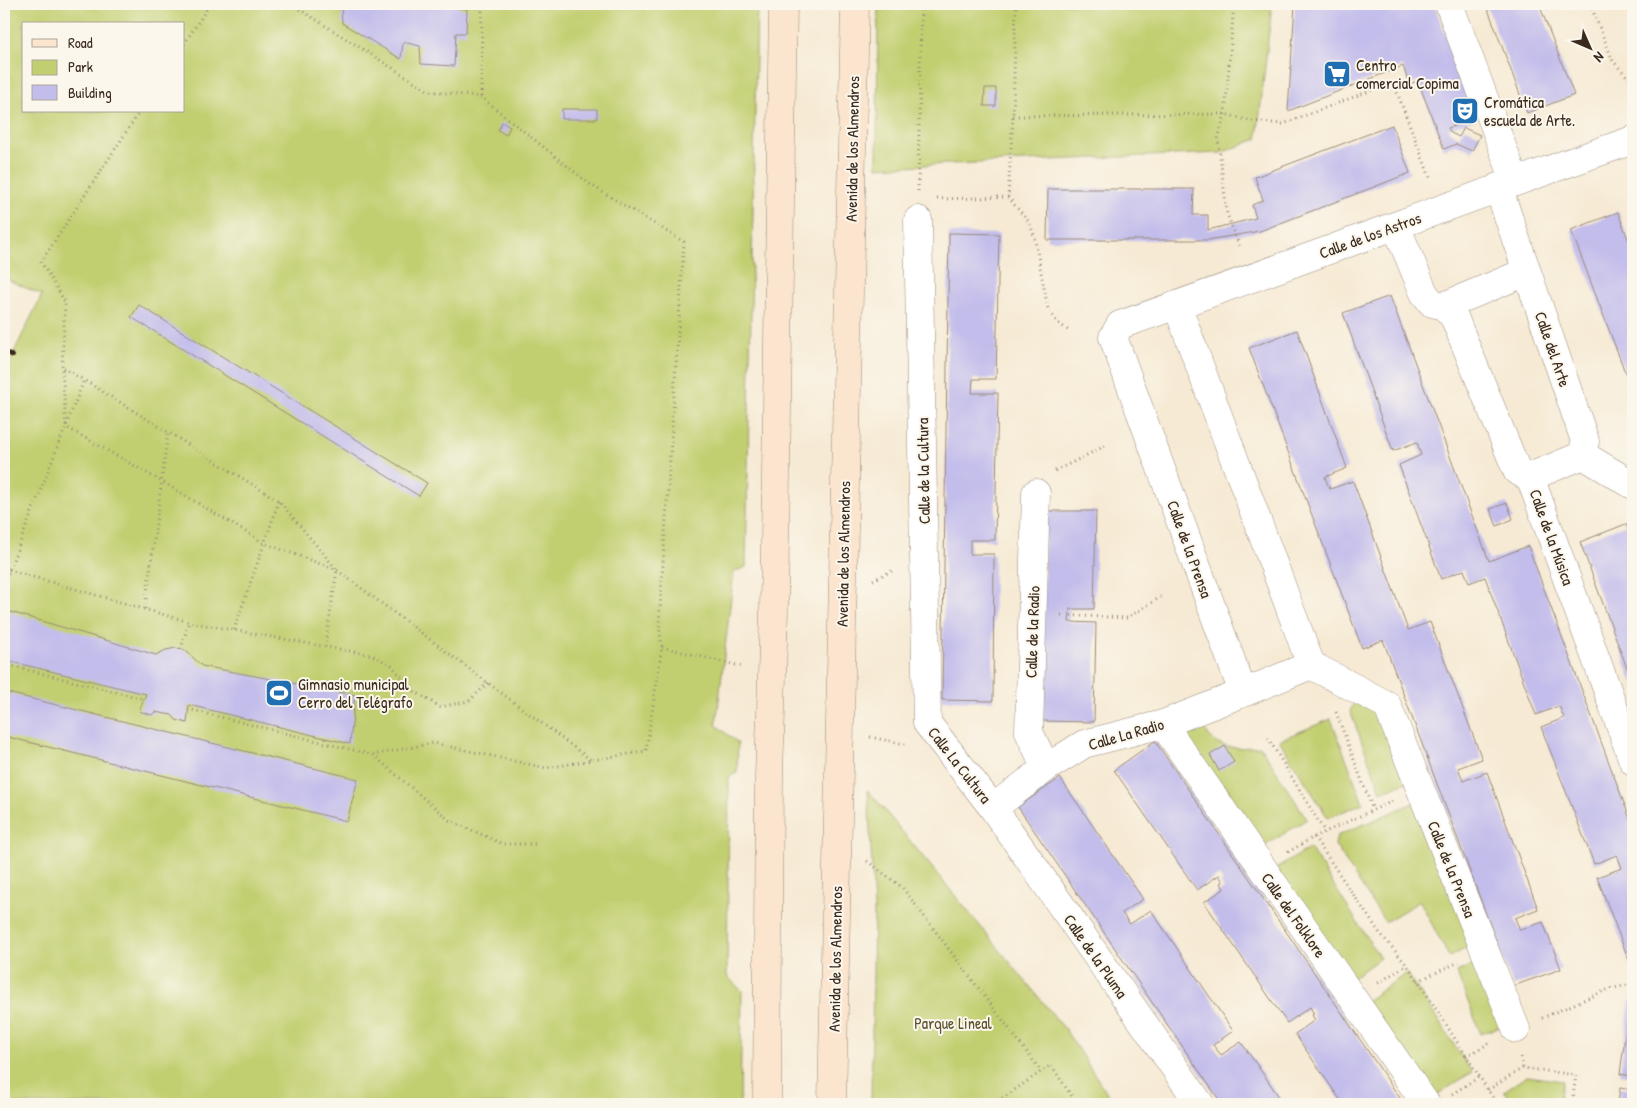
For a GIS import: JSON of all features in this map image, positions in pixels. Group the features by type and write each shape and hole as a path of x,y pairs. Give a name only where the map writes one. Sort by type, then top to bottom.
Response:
{"main road":[{"path":"767,1104 769,777 774,609 783,4"},
{"name":"Avenida de los Almendros","path":"832,1104 854,4"}],"street":[{"name":"Calle del Arte","path":"1449,4 1507,184 1526,272 1585,441 1582,455"},
{"name":"Calle de los Astros","path":"1113,338 1120,325 1633,140"},
{"name":"Calle de la Cultura","path":"918,210 927,722"},
{"name":"Calle de la Música","path":"1396,226 1424,293 1432,303 1444,306 1454,317 1517,471 1530,477 1633,761"},
{"path":"1444,306 1526,272"},
{"path":"1177,305 1311,665 1243,693"},
{"name":"Calle de la Prensa","path":"1113,338 1243,693"},
{"path":"1530,477 1582,455 1633,485"},
{"name":"Calle de la Radio","path":"1036,493 1029,732 1046,768"},
{"name":"Calle de la Prensa","path":"1311,665 1387,705 1516,1029"},
{"name":"Calle La Radio","path":"993,808 1046,768 1084,744 1163,724 1243,693"},
{"name":"Calle La Cultura","path":"927,722 993,808"},
{"name":"Calle del Folklore","path":"1163,724 1261,867 1439,1100"},
{"name":"Calle de la Pluma","path":"993,808 1200,1104"}],"path":[{"path":"185,42 210,4"},
{"path":"188,709 373,755 433,743 546,768 646,751 662,647 659,625 684,242 591,185 481,97 429,91 291,4"},
{"path":"481,97 482,4"},
{"path":"921,4 918,210 1008,197"},
{"path":"1016,4 1013,116 1008,197 1029,222 1048,309 1057,322 1069,331"},
{"path":"1234,4 1224,114 1218,139 1227,214 1240,248"},
{"path":"1590,4 1613,61 1633,82"},
{"path":"1013,116 1224,114 1251,121 1283,124 1393,82 1431,180"},
{"path":"66,427 62,368 65,302 41,262 139,112"},
{"path":"62,368 279,501 337,570 591,760"},
{"path":"4,583 84,380"},
{"path":"66,427 264,543 337,570"},
{"path":"144,609 168,432"},
{"path":"1036,493 1045,476 1107,445"},
{"path":"234,630 279,501"},
{"path":"4,571 9,570 189,622 372,656 391,666 414,691 440,707 470,701 488,683"},
{"path":"325,647 337,570"},
{"path":"1032,614 1127,618 1164,595"},
{"path":"181,650 189,622"},
{"path":"662,647 748,668"},
{"path":"4,664 144,699"},
{"path":"1336,712 1373,810"},
{"path":"861,735 906,744"},
{"path":"1268,738 1325,832"},
{"path":"373,755 449,820 503,844 536,844"},
{"path":"1261,867 1314,837 1421,790"},
{"path":"1314,837 1379,932 1407,965 1498,1104"},
{"path":"862,856 902,887 1041,1071"},
{"path":"1418,981 1484,950"},
{"path":"1466,1056 1516,1029 1609,989 1633,984"},
{"path":"994,1104 1051,1065 1077,1104"},
{"path":"1488,1090 1523,1068 1576,1076 1572,1104"},
{"path":"1439,1100 1479,1077"}],"green space":[{"path":"4,4 757,4 746,567 734,572 716,725 738,743 737,773 729,777 727,976 742,991 740,1104 4,1104 4,372 42,295 4,278"},
{"path":"878,4 1272,4 1257,139 1221,153 877,167"},
{"path":"1358,697 1383,711 1409,781 1381,792 1350,711"},
{"path":"1331,719 1363,803 1328,818 1279,740"},
{"path":"1200,721 1210,737 1218,744 1236,748 1260,746 1307,819 1260,849 1182,732"},
{"name":"Parque Lineal","path":"868,790 1064,1028 1114,1104 871,1104 874,908"},
{"path":"1418,801 1475,944 1449,957 1420,901 1385,922 1335,845 1337,836"},
{"path":"1310,848 1380,958 1351,979 1274,870"},
{"path":"1483,961 1508,1023 1481,1034 1456,972"},
{"path":"1407,973 1472,1072 1431,1099 1366,1001"},
{"path":"1527,1076 1563,1081 1558,1104 1513,1104 1504,1091"}],"building":[{"path":"341,4 458,4 458,8 467,9 466,33 456,33 454,66 421,64 420,46 403,42 401,59 342,23"},
{"name":"Centro comercial Copima","path":"1295,4 1434,4 1477,118 1448,128 1451,133 1459,137 1464,128 1480,135 1472,151 1456,144 1444,149 1418,81 1409,84 1403,66 1288,111"},
{"path":"1486,4 1539,4 1574,95 1527,113"},
{"path":"985,88 996,88 996,106 984,106"},
{"path":"562,109 597,109 597,119 562,119"},
{"path":"502,122 510,127 506,135 498,130"},
{"path":"1392,125 1410,173 1260,231 1208,240 1047,240 1048,189 1194,189 1193,215 1208,215 1208,230 1256,218 1252,205 1263,200 1255,177"},
{"path":"1618,212 1633,252 1633,369 1625,372 1571,230"},
{"path":"949,233 999,234 996,379 973,379 972,393 998,393 995,540 970,540 970,554 994,554 993,701 942,700"},
{"path":"1390,296 1489,561 1528,546 1633,827 1633,971 1597,877 1622,868 1617,855 1594,864 1541,727 1564,718 1559,706 1536,715 1485,577 1469,583 1464,570 1441,579 1399,465 1421,455 1417,442 1393,451 1343,313"},
{"path":"139,305 427,483 419,496 131,317"},
{"path":"1297,330 1347,468 1325,477 1327,483 1330,489 1353,481 1408,630 1430,622 1482,759 1458,768 1463,781 1487,772 1538,909 1515,918 1520,930 1543,922 1561,969 1513,986 1383,640 1362,648 1249,348"},
{"path":"1633,371 1633,394 1626,374"},
{"path":"1507,503 1513,519 1497,526 1490,509"},
{"path":"1045,511 1096,511 1094,609 1070,609 1069,622 1096,623 1094,722 1042,721"},
{"path":"1626,524 1633,543 1633,684 1580,542"},
{"path":"4,610 156,655 176,648 185,650 202,666 355,695 350,744 189,705 187,723 176,720 172,715 155,712 152,715 139,711 146,694 4,660"},
{"path":"4,692 358,779 347,821 4,736"},
{"path":"1155,741 1404,1104 1343,1104 1295,1034 1315,1020 1310,1007 1287,1023 1204,902 1224,889 1219,875 1197,890 1114,770"},
{"path":"1225,746 1234,762 1219,771 1210,755"},
{"path":"1060,778 1143,899 1122,913 1126,919 1130,924 1151,910 1233,1031 1213,1045 1221,1055 1241,1042 1284,1104 1222,1104 1105,934 1018,807"},
{"path":"1630,1000 1633,1000 1633,1076 1620,1074"},
{"path":"1620,1088 1633,1090 1633,1104 1618,1104"}],"railway":[{"path":"4,351 13,356"}],"place":[{"name":"Centro comercial Copima","path":"1337,74"},
{"name":"Cromática escuela de Arte.","path":"1465,111"},
{"name":"Gimnasio municipal Cerro del Telégrafo","path":"279,693"}]}
